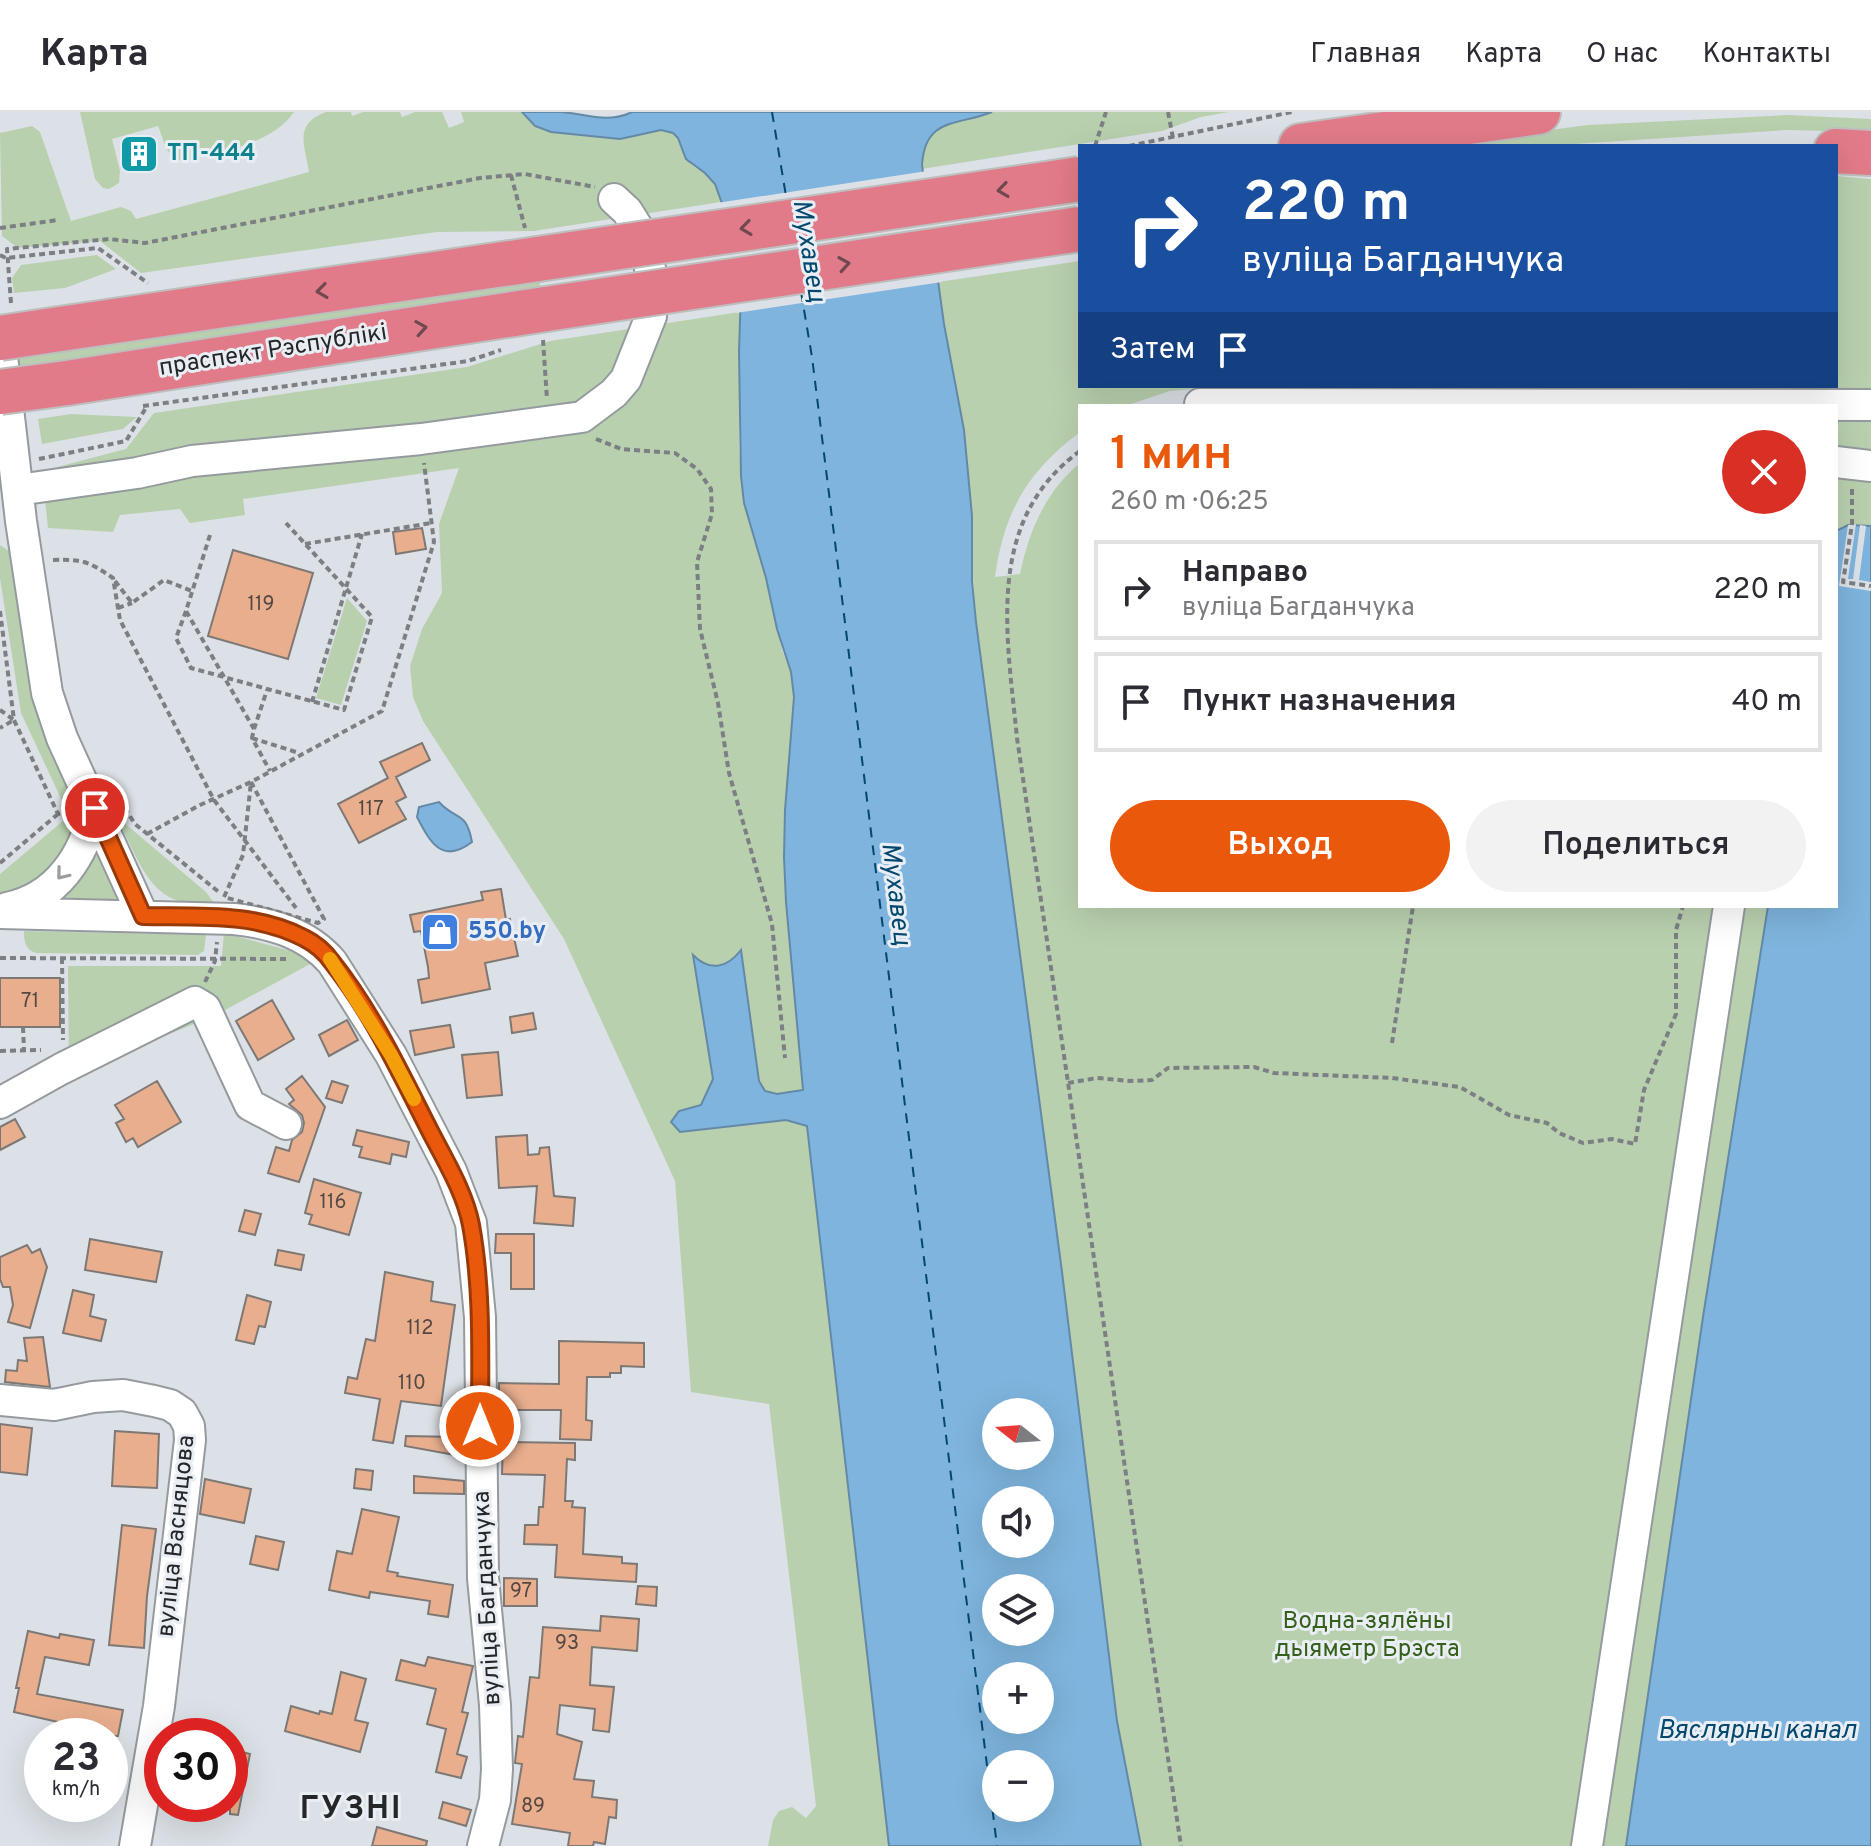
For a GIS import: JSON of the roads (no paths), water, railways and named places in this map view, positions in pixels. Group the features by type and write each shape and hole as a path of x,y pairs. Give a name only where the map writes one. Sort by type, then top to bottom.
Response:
{"highway":[{"path":"1315,144 1538,112"},
{"path":"1838,151 1871,153"},
{"path":"4,328 60,329 533,248 1078,179"},
{"name":"праспект Рэспублікі","path":"0,392 548,322 1078,229"}],"street":[{"path":"18,490 105,479 192,461 421,439 582,417 614,393 626,379 651,316 653,282 639,230 627,211 614,199"},
{"path":"4,328 18,490 47,693 62,738 143,916"},
{"path":"1838,405 1871,405"},
{"path":"1838,462 1871,466"},
{"name":"вуліца Багданчука","path":"0,911 35,901 49,890 84,844 95,808"},
{"path":"1587,1846 1729,908"},
{"name":"вуліца Багданчука","path":"0,911 249,920 286,930 321,949 342,975 391,1055 451,1171 471,1223 480,1317 483,1578 495,1705 497,1769 495,1800 483,1846"},
{"path":"0,1103 195,1002 205,1008 250,1105 286,1124"},
{"name":"вуліца Васняцова","path":"0,1400 54,1405 123,1395 170,1405 182,1413 189,1426 190,1440 159,1706 135,1846"}],"water":[{"name":"Мухавец","path":"522,112 562,112 605,118 632,112 992,112 955,122 936,131 924,150 922,165 944,324 964,430 972,516 972,581 976,622 1062,1272 1117,1721 1141,1846 889,1846 807,1126 786,1120 680,1132 671,1122 679,1111 701,1105 713,1079 693,955 706,964 718,966 730,961 741,950 759,1081 765,1091 777,1094 803,1090 784,857 794,697 791,672 744,503 739,352 742,259 715,184 686,159 673,133 661,130 620,139 551,132 535,126"},
{"name":"Вяслярны канал","path":"1848,525 1871,526 1871,1846 1626,1846 1703,1317 1768,908 1838,908 1838,530"},
{"path":"439,802 467,825 472,842 462,849 445,851 438,848 417,817 419,807"}],"place":[{"name":"ТП-444","path":"139,154"},
{"name":"550.by","path":"440,932"}],"district":[{"name":"ГУЗНІ","path":"351,1810"}],"park label":[{"name":"Водна-зялёны дыяметр Брэста","path":"1367,1636"}]}
